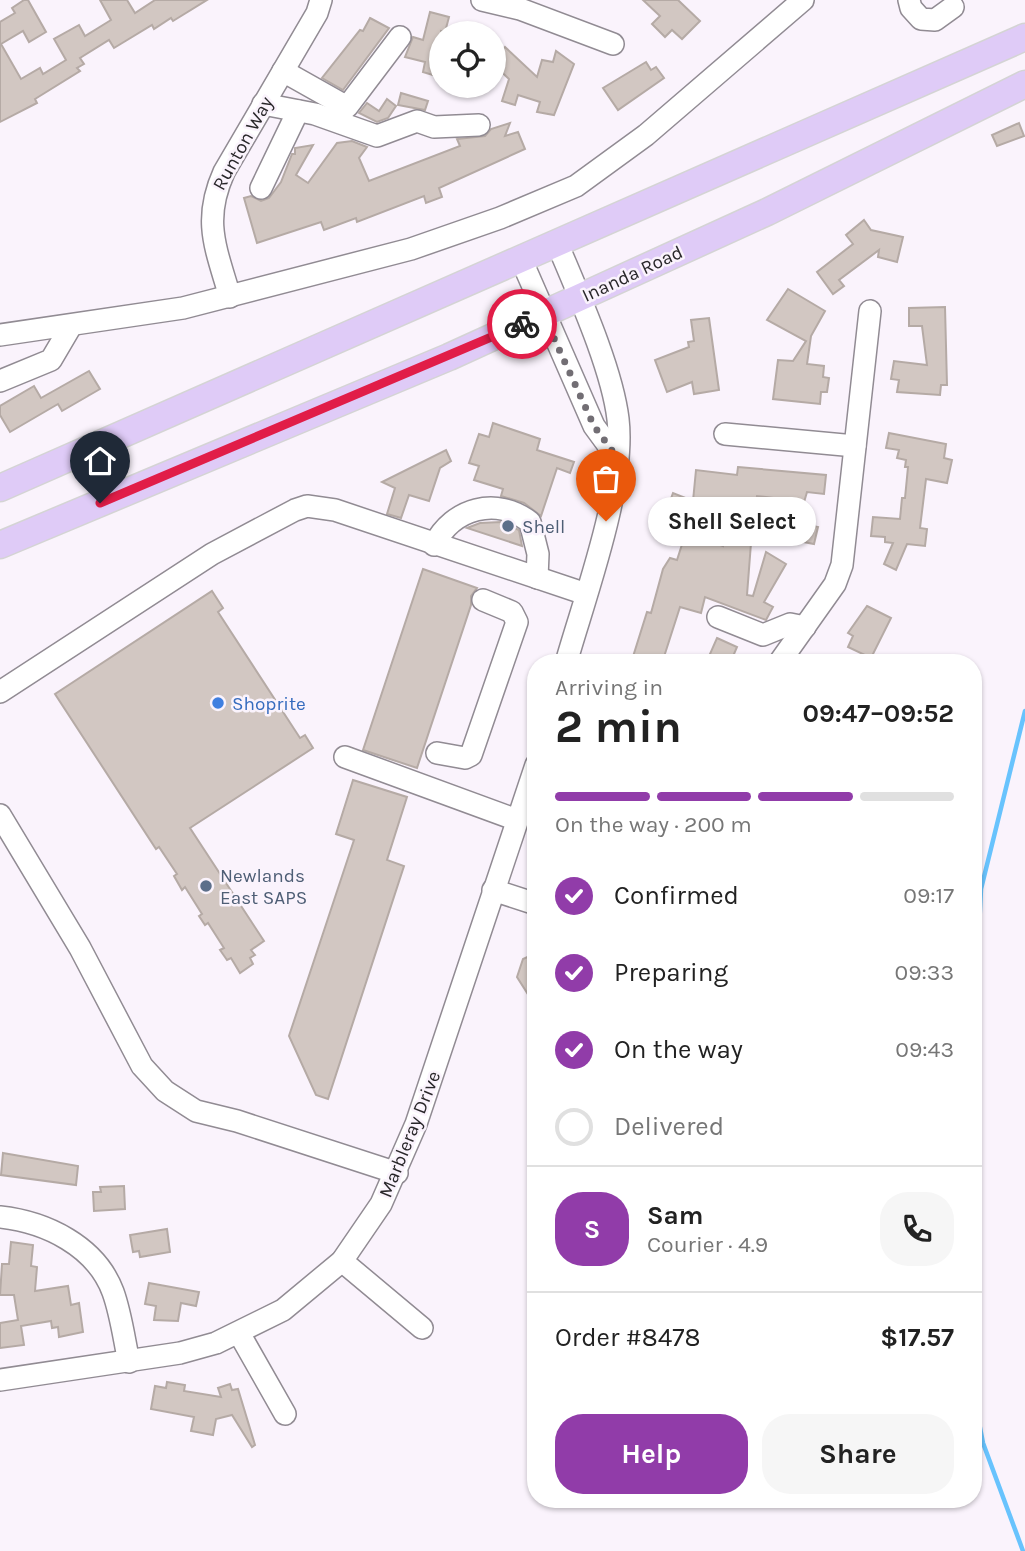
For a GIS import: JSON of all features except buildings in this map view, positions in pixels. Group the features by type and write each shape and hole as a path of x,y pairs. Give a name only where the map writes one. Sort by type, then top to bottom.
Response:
{"main road":[{"path":"0,488 1025,37"},
{"name":"Inanda Road","path":"0,545 436,362 579,298 767,212 1025,84"}],"street":[{"name":"Runton Way","path":"230,297 212,233 213,197 263,104 317,13 321,0"},
{"path":"482,0 520,9 613,44"},
{"path":"0,335 183,308 411,249 500,218 576,186 646,135 803,0"},
{"path":"909,0 911,8 921,19 935,20 955,2"},
{"path":"283,71 347,107 400,37"},
{"path":"263,104 315,114 377,136 416,121 434,127 480,125"},
{"path":"261,188 298,111"},
{"path":"557,243 579,298 618,419 612,501 569,654"},
{"path":"521,259 594,426 616,456"},
{"path":"786,654 835,584 842,565 870,311"},
{"path":"0,381 51,360 71,326"},
{"path":"725,434 855,446"},
{"path":"0,692 212,554 307,506 335,510 586,594"},
{"path":"434,545 441,532 470,510 488,507 502,509 530,522 538,554 537,578"},
{"path":"438,752 465,758 471,755 517,622 512,612 483,600"},
{"path":"718,617 763,635 790,624 805,627"},
{"path":"345,757 524,814"},
{"name":"Marbleray Drive","path":"0,1380 180,1353 239,1333 283,1310 342,1261 367,1228 397,1173 452,1018 493,890 524,814"},
{"path":"0,816 80,948 142,1066 165,1091 196,1111 237,1121 397,1173"},
{"path":"493,890 527,901"},
{"path":"0,1217 50,1230 89,1254 113,1290 130,1362"},
{"path":"342,1261 422,1328"},
{"path":"239,1333 285,1414"}],"waterway":[{"path":"982,885 1025,711"},
{"path":"982,1438 1023,1551"}],"way so far":[{"path":"522,324 543,314 594,426 616,456 612,501 606,521"}],"place":[{"name":"Shell Select","path":"606,521"},
{"name":"Shell","path":"508,526"},
{"name":"Shoprite","path":"218,703"},
{"name":"Newlands East SAPS","path":"206,886"}],"route":[{"path":"100,503 522,324"}]}
